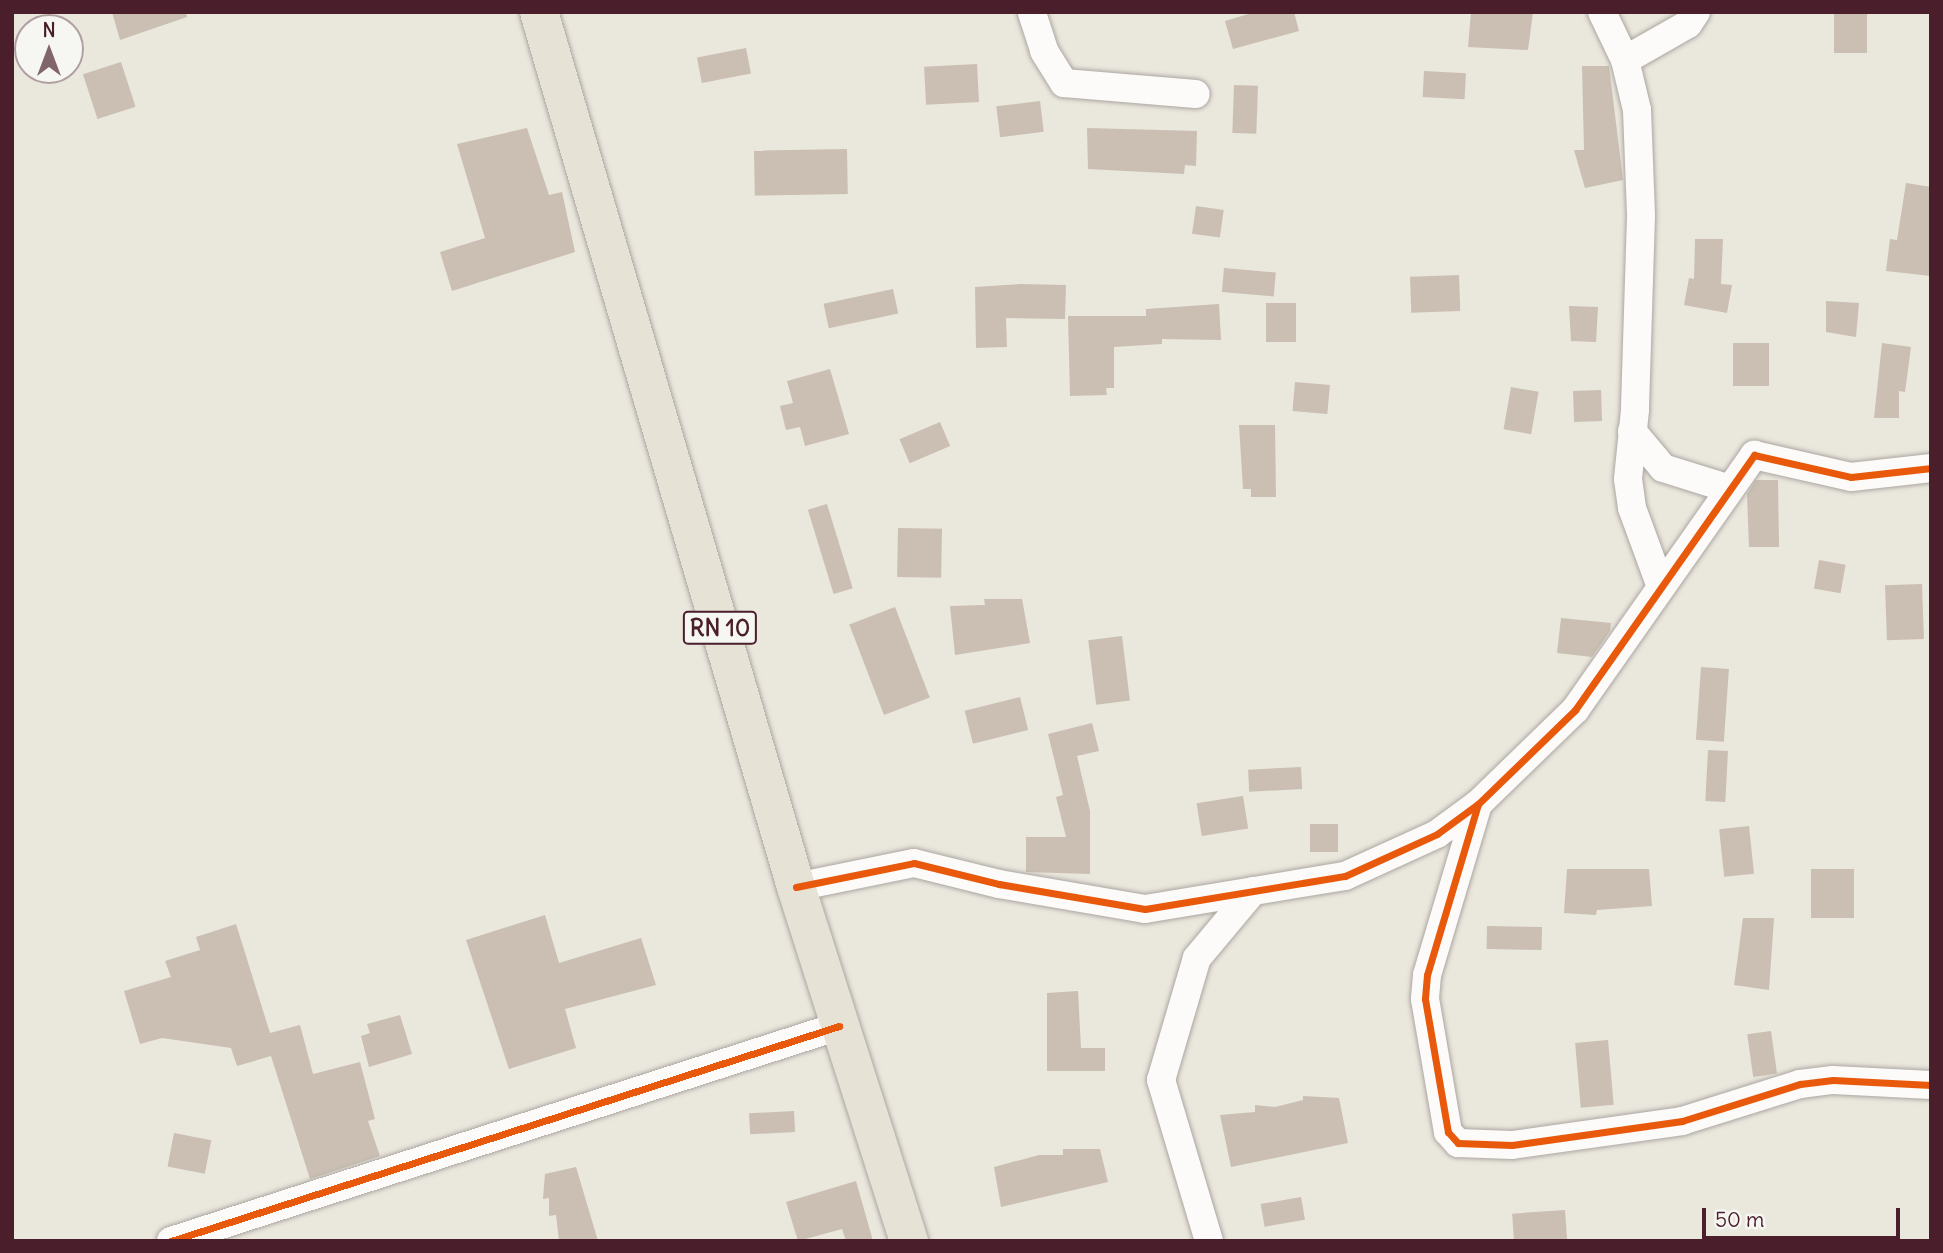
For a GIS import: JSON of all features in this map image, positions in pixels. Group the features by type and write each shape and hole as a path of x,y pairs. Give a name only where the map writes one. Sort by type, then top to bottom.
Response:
{"main road":[{"name":"RN 10","path":"539,12 796,887 909,1241"}],"street":[{"path":"1032,12 1044,51 1063,83 1196,94"},
{"path":"1602,12 1625,60 1637,110 1641,216 1628,479 1632,508 1661,587"},
{"path":"1625,60 1688,24 1696,12"},
{"path":"1632,431 1663,468 1730,489"},
{"path":"796,887 914,863 999,884 1145,909 1345,876 1437,834 1478,804 1575,710 1754,455 1851,477 1931,468"},
{"path":"1478,804 1427,975 1424,999 1448,1132 1458,1143 1472,1147 1512,1145 1682,1121 1800,1084 1833,1080 1931,1085"},
{"path":"1209,1241 1161,1080 1198,958 1253,891"},
{"path":"171,1241 839,1026"}],"building":[{"path":"112,12 186,12 187,17 120,40"},
{"path":"1255,12 1294,12 1299,31 1233,49 1225,21"},
{"path":"1471,12 1533,12 1528,50 1468,47"},
{"path":"1834,12 1867,12 1867,53 1834,53"},
{"path":"746,48 751,74 702,83 697,58"},
{"path":"121,62 136,107 97,119 84,74"},
{"path":"977,64 979,102 926,105 924,67"},
{"path":"1582,66 1609,66 1623,180 1585,188 1574,150 1584,150"},
{"path":"1424,71 1466,73 1465,99 1423,97"},
{"path":"1234,85 1258,86 1256,134 1232,133"},
{"path":"1040,101 1044,132 1000,137 996,106"},
{"path":"527,128 549,195 562,192 575,252 452,291 440,252 485,238 457,144"},
{"path":"1087,128 1197,131 1196,166 1185,165 1184,174 1088,169"},
{"path":"847,149 848,194 755,196 754,151"},
{"path":"1906,183 1931,187 1931,276 1886,271 1890,239 1897,240"},
{"path":"1196,206 1224,210 1220,238 1192,234"},
{"path":"1695,239 1723,239 1721,284 1732,285 1727,313 1684,305 1689,278 1694,279"},
{"path":"1224,268 1276,273 1274,296 1222,292"},
{"path":"1459,275 1460,311 1411,313 1410,277"},
{"path":"1066,285 1065,319 1006,318 1007,347 976,348 975,287"},
{"path":"893,289 898,313 829,328 824,304"},
{"path":"1826,301 1859,303 1856,337 1826,332"},
{"path":"1266,303 1296,303 1296,342 1266,342"},
{"path":"1219,304 1221,340 1162,339 1162,344 1114,347 1114,388 1106,388 1107,395 1070,396 1068,316 1146,316 1146,309"},
{"path":"1569,306 1598,307 1596,342 1571,341"},
{"path":"1733,343 1769,343 1769,386 1733,386"},
{"path":"1882,343 1911,347 1905,392 1899,391 1899,418 1874,418"},
{"path":"830,369 849,434 805,446 800,427 786,430 780,406 793,403 787,381"},
{"path":"1295,382 1330,385 1327,414 1292,411"},
{"path":"1511,387 1539,392 1531,434 1504,429"},
{"path":"1601,390 1602,421 1574,422 1573,391"},
{"path":"940,422 950,446 910,463 899,439"},
{"path":"1239,425 1275,425 1276,497 1251,497 1251,489 1243,489"},
{"path":"1756,480 1778,480 1779,547 1749,547 1747,494"},
{"path":"827,504 853,588 834,594 808,510"},
{"path":"898,528 942,529 941,578 897,577"},
{"path":"1819,560 1846,565 1841,593 1814,589"},
{"path":"1922,584 1924,639 1887,640 1885,585"},
{"path":"984,599 1022,599 1030,643 955,655 950,606 985,605"},
{"path":"895,607 930,698 884,715 849,625"},
{"path":"1561,618 1611,623 1610,631 1592,657 1557,653"},
{"path":"1122,636 1130,701 1096,705 1088,640"},
{"path":"1701,667 1729,669 1724,742 1696,740"},
{"path":"1020,697 1028,730 973,744 965,711"},
{"path":"1092,723 1099,751 1077,756 1090,811 1090,874 1026,872 1026,837 1066,837 1056,797 1063,795 1048,734"},
{"path":"1708,750 1728,751 1725,802 1705,801"},
{"path":"1301,767 1302,789 1249,792 1248,770"},
{"path":"1243,796 1248,829 1202,836 1197,803"},
{"path":"1310,824 1338,824 1338,852 1310,852"},
{"path":"1749,826 1754,874 1724,877 1719,829"},
{"path":"1567,869 1649,869 1652,906 1597,910 1596,915 1564,913"},
{"path":"1811,869 1854,869 1854,918 1811,918"},
{"path":"545,915 559,963 641,938 656,985 565,1009 576,1048 509,1069 466,940"},
{"path":"1743,918 1774,918 1769,990 1734,985"},
{"path":"236,924 270,1033 300,1025 313,1074 360,1062 375,1119 368,1121 380,1156 310,1179 271,1056 237,1066 231,1048 162,1038 140,1044 124,991 171,977 165,961 200,950 196,937"},
{"path":"1487,926 1542,927 1542,950 1487,949"},
{"path":"1078,991 1081,1048 1105,1048 1105,1071 1047,1071 1047,993"},
{"path":"400,1015 412,1054 369,1067 361,1036 370,1033 367,1024"},
{"path":"1771,1031 1777,1074 1753,1077 1747,1034"},
{"path":"1608,1040 1614,1105 1581,1108 1575,1043"},
{"path":"1303,1096 1339,1098 1348,1143 1231,1167 1220,1115 1255,1112 1255,1105 1275,1107 1303,1100"},
{"path":"794,1111 795,1132 750,1134 749,1113"},
{"path":"174,1133 211,1140 205,1174 168,1166"},
{"path":"1063,1149 1100,1149 1108,1182 1001,1207 994,1167 1039,1155 1063,1155"},
{"path":"576,1167 598,1241 559,1241 556,1215 549,1216 549,1198 543,1199 545,1174"},
{"path":"856,1181 873,1241 846,1241 842,1229 798,1241 786,1202"},
{"path":"1301,1197 1305,1220 1265,1227 1261,1204"},
{"path":"1565,1210 1567,1241 1514,1241 1512,1214"}],"cycle path":[{"path":"796,887 914,863 999,884 1145,909 1345,876 1437,834 1478,804 1575,710 1754,455 1851,477 1931,468"},
{"path":"1478,804 1427,975 1425,999 1448,1132 1458,1143 1512,1145 1682,1121 1800,1084 1833,1080 1931,1085"},
{"path":"171,1241 839,1026"}]}
